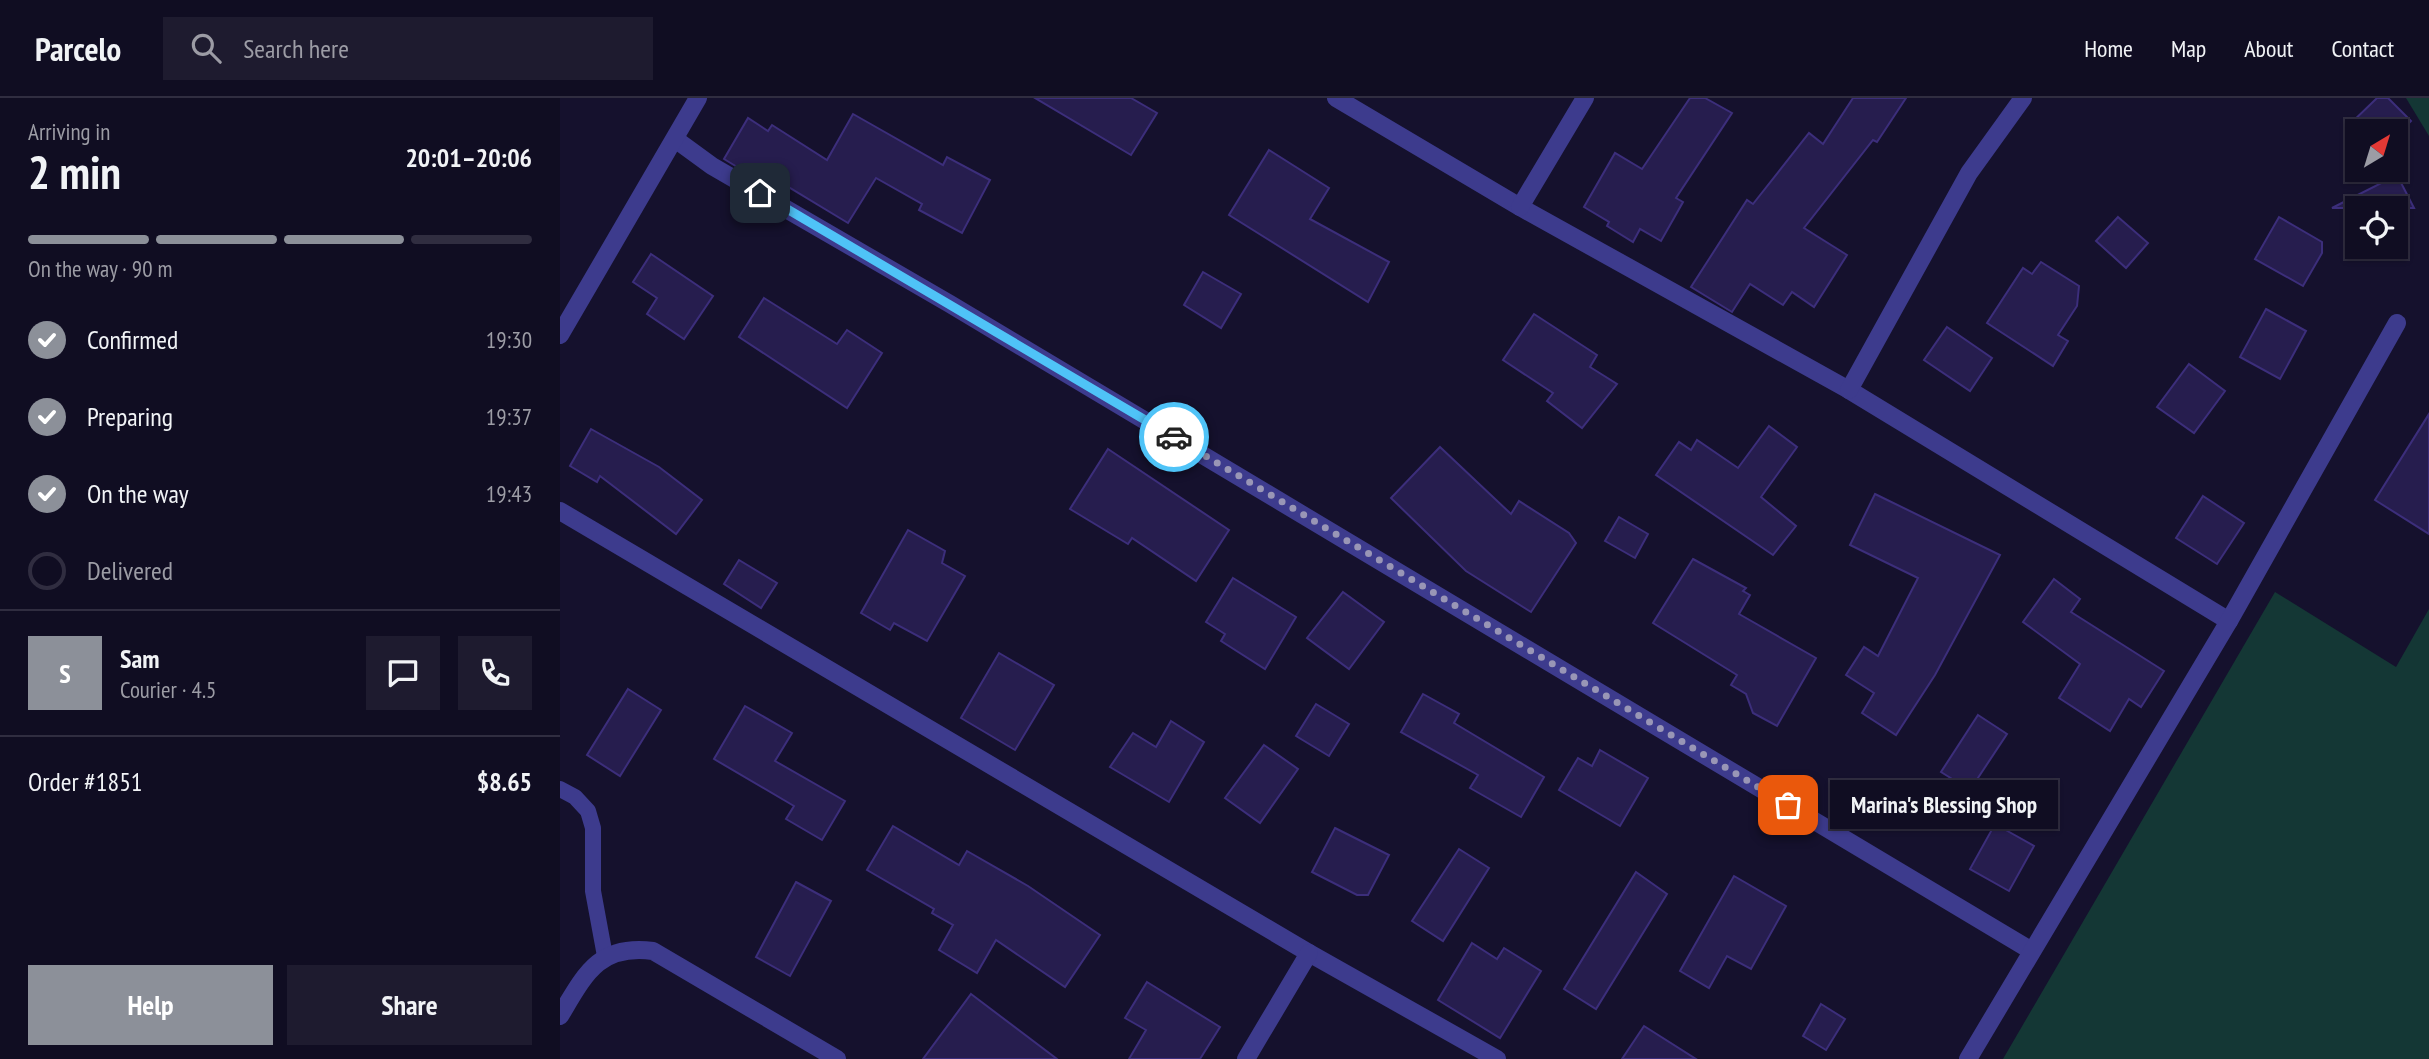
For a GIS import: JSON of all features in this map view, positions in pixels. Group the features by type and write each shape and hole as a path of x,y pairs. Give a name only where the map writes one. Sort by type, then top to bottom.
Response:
{"street":[{"path":"560,335 698,98"},
{"path":"1336,98 1520,206 1849,390 2229,621"},
{"path":"1520,206 1586,98"},
{"path":"1849,390 1969,173 2023,98"},
{"path":"675,139 712,166 975,318 2032,951"},
{"path":"1968,1059 2229,621 2397,323"},
{"path":"560,511 1309,953 1497,1059"},
{"path":"560,1016 587,973 605,956 631,948 653,951 837,1059"},
{"path":"1247,1059 1309,953"}],"lane":[{"path":"560,789 575,797 588,811 593,828 593,891 605,956"}],"green space":[{"path":"2406,98 2429,98 2429,136"},
{"path":"2275,592 2396,667 2429,609 2429,1059 2003,1059"}],"building":[{"path":"1035,98 1131,98 1157,113 1131,155"},
{"path":"1690,98 1705,98 1732,113 1676,198 1683,202 1661,241 1640,229 1633,242 1607,226 1609,222 1584,207 1615,153 1642,169"},
{"path":"1853,98 1906,98 1877,142 1873,140 1804,228 1847,255 1814,307 1792,292 1783,305 1750,284 1732,312 1691,287 1747,200 1753,204 1809,133 1823,144"},
{"path":"2377,98 2388,98 2411,121 2408,124 2408,119 2355,119"},
{"path":"853,114 943,165 947,157 990,180 962,233 919,210 922,204 876,178 848,223 757,168 752,176 724,159 748,118 768,131 772,125 827,160"},
{"path":"1269,150 1329,188 1310,219 1389,262 1368,302 1229,215"},
{"path":"2383,182 2401,182 2408,196 2356,196"},
{"path":"2408,196 2414,208 2408,208"},
{"path":"2345,201 2345,208 2332,208"},
{"path":"2118,217 2148,243 2126,268 2096,241"},
{"path":"2279,217 2322,242 2322,253 2303,286 2255,259"},
{"path":"651,254 713,296 684,339 647,314 657,298 633,282"},
{"path":"2041,262 2079,286 2077,306 2058,335 2068,341 2053,366 1987,323 2023,268 2032,274"},
{"path":"1203,272 1241,294 1221,328 1184,305"},
{"path":"764,298 837,344 847,330 882,353 847,408 739,337"},
{"path":"2266,309 2306,331 2280,379 2240,357"},
{"path":"1534,314 1597,355 1590,367 1617,384 1582,428 1547,401 1553,393 1503,360"},
{"path":"1947,327 1992,358 1970,391 1924,360"},
{"path":"2189,364 2225,391 2194,433 2157,407"},
{"path":"2429,414 2429,534 2375,500"},
{"path":"1769,426 1797,447 1761,497 1796,526 1773,555 1656,475 1679,442 1691,450 1697,440 1738,468"},
{"path":"591,429 659,467 702,500 676,534 600,476 597,482 570,466"},
{"path":"1440,447 1511,514 1519,501 1569,533 1576,543 1531,612 1466,571 1391,498"},
{"path":"1108,449 1229,530 1196,581 1132,538 1128,544 1070,509"},
{"path":"1875,494 2000,555 1935,675 1896,735 1862,713 1874,693 1846,675 1864,647 1878,656 1918,578 1850,545"},
{"path":"2203,496 2244,523 2217,564 2176,538"},
{"path":"1619,517 1648,534 1635,558 1605,541"},
{"path":"908,530 945,551 942,563 965,576 927,641 894,623 890,630 861,613"},
{"path":"1693,559 1746,588 1743,591 1750,595 1739,614 1816,658 1777,726 1753,713 1746,694 1731,685 1737,675 1653,623"},
{"path":"739,560 777,583 761,608 724,584"},
{"path":"1233,578 1296,617 1265,669 1221,641 1225,634 1206,622"},
{"path":"2054,579 2080,599 2071,612 2164,671 2141,707 2129,699 2110,731 2059,698 2080,664 2023,622"},
{"path":"1343,592 1384,622 1349,669 1307,638"},
{"path":"999,653 1054,685 1015,750 961,718"},
{"path":"628,689 661,710 620,776 587,755"},
{"path":"1423,694 1459,714 1454,723 1544,777 1521,817 1470,788 1478,775 1401,732"},
{"path":"1316,704 1349,724 1329,756 1296,736"},
{"path":"745,706 792,733 775,761 845,801 822,840 786,819 794,806 714,759"},
{"path":"1978,715 2007,734 1970,790 1941,772"},
{"path":"1171,721 1204,742 1169,802 1110,767 1133,733 1156,747"},
{"path":"1264,745 1298,769 1260,823 1225,798"},
{"path":"1600,750 1648,778 1620,826 1559,790 1578,758 1592,766"},
{"path":"1995,824 2034,846 2009,891 1970,869"},
{"path":"893,826 959,865 967,851 1028,886 1100,935 1065,987 996,940 977,973 939,950 953,925 932,913 934,909 867,870"},
{"path":"1335,828 1389,855 1368,895 1357,895 1312,872"},
{"path":"1459,849 1489,868 1443,941 1412,921"},
{"path":"1636,872 1667,894 1596,1009 1564,989"},
{"path":"1734,876 1786,906 1751,969 1727,956 1709,988 1680,971"},
{"path":"796,882 831,901 790,976 756,957"},
{"path":"1472,943 1497,959 1504,948 1541,971 1500,1038 1438,1000"},
{"path":"1147,982 1220,1027 1200,1059 1129,1059 1146,1030 1125,1018"},
{"path":"971,994 1057,1059 923,1059"},
{"path":"1821,1004 1845,1019 1826,1050 1803,1036"},
{"path":"1644,1026 1696,1059 1622,1059"}],"way so far":[{"path":"1174,437 1788,805"}],"place":[{"name":"Marina's Blessing Shop","path":"1788,805"}],"route":[{"path":"760,193 1174,437"}]}
